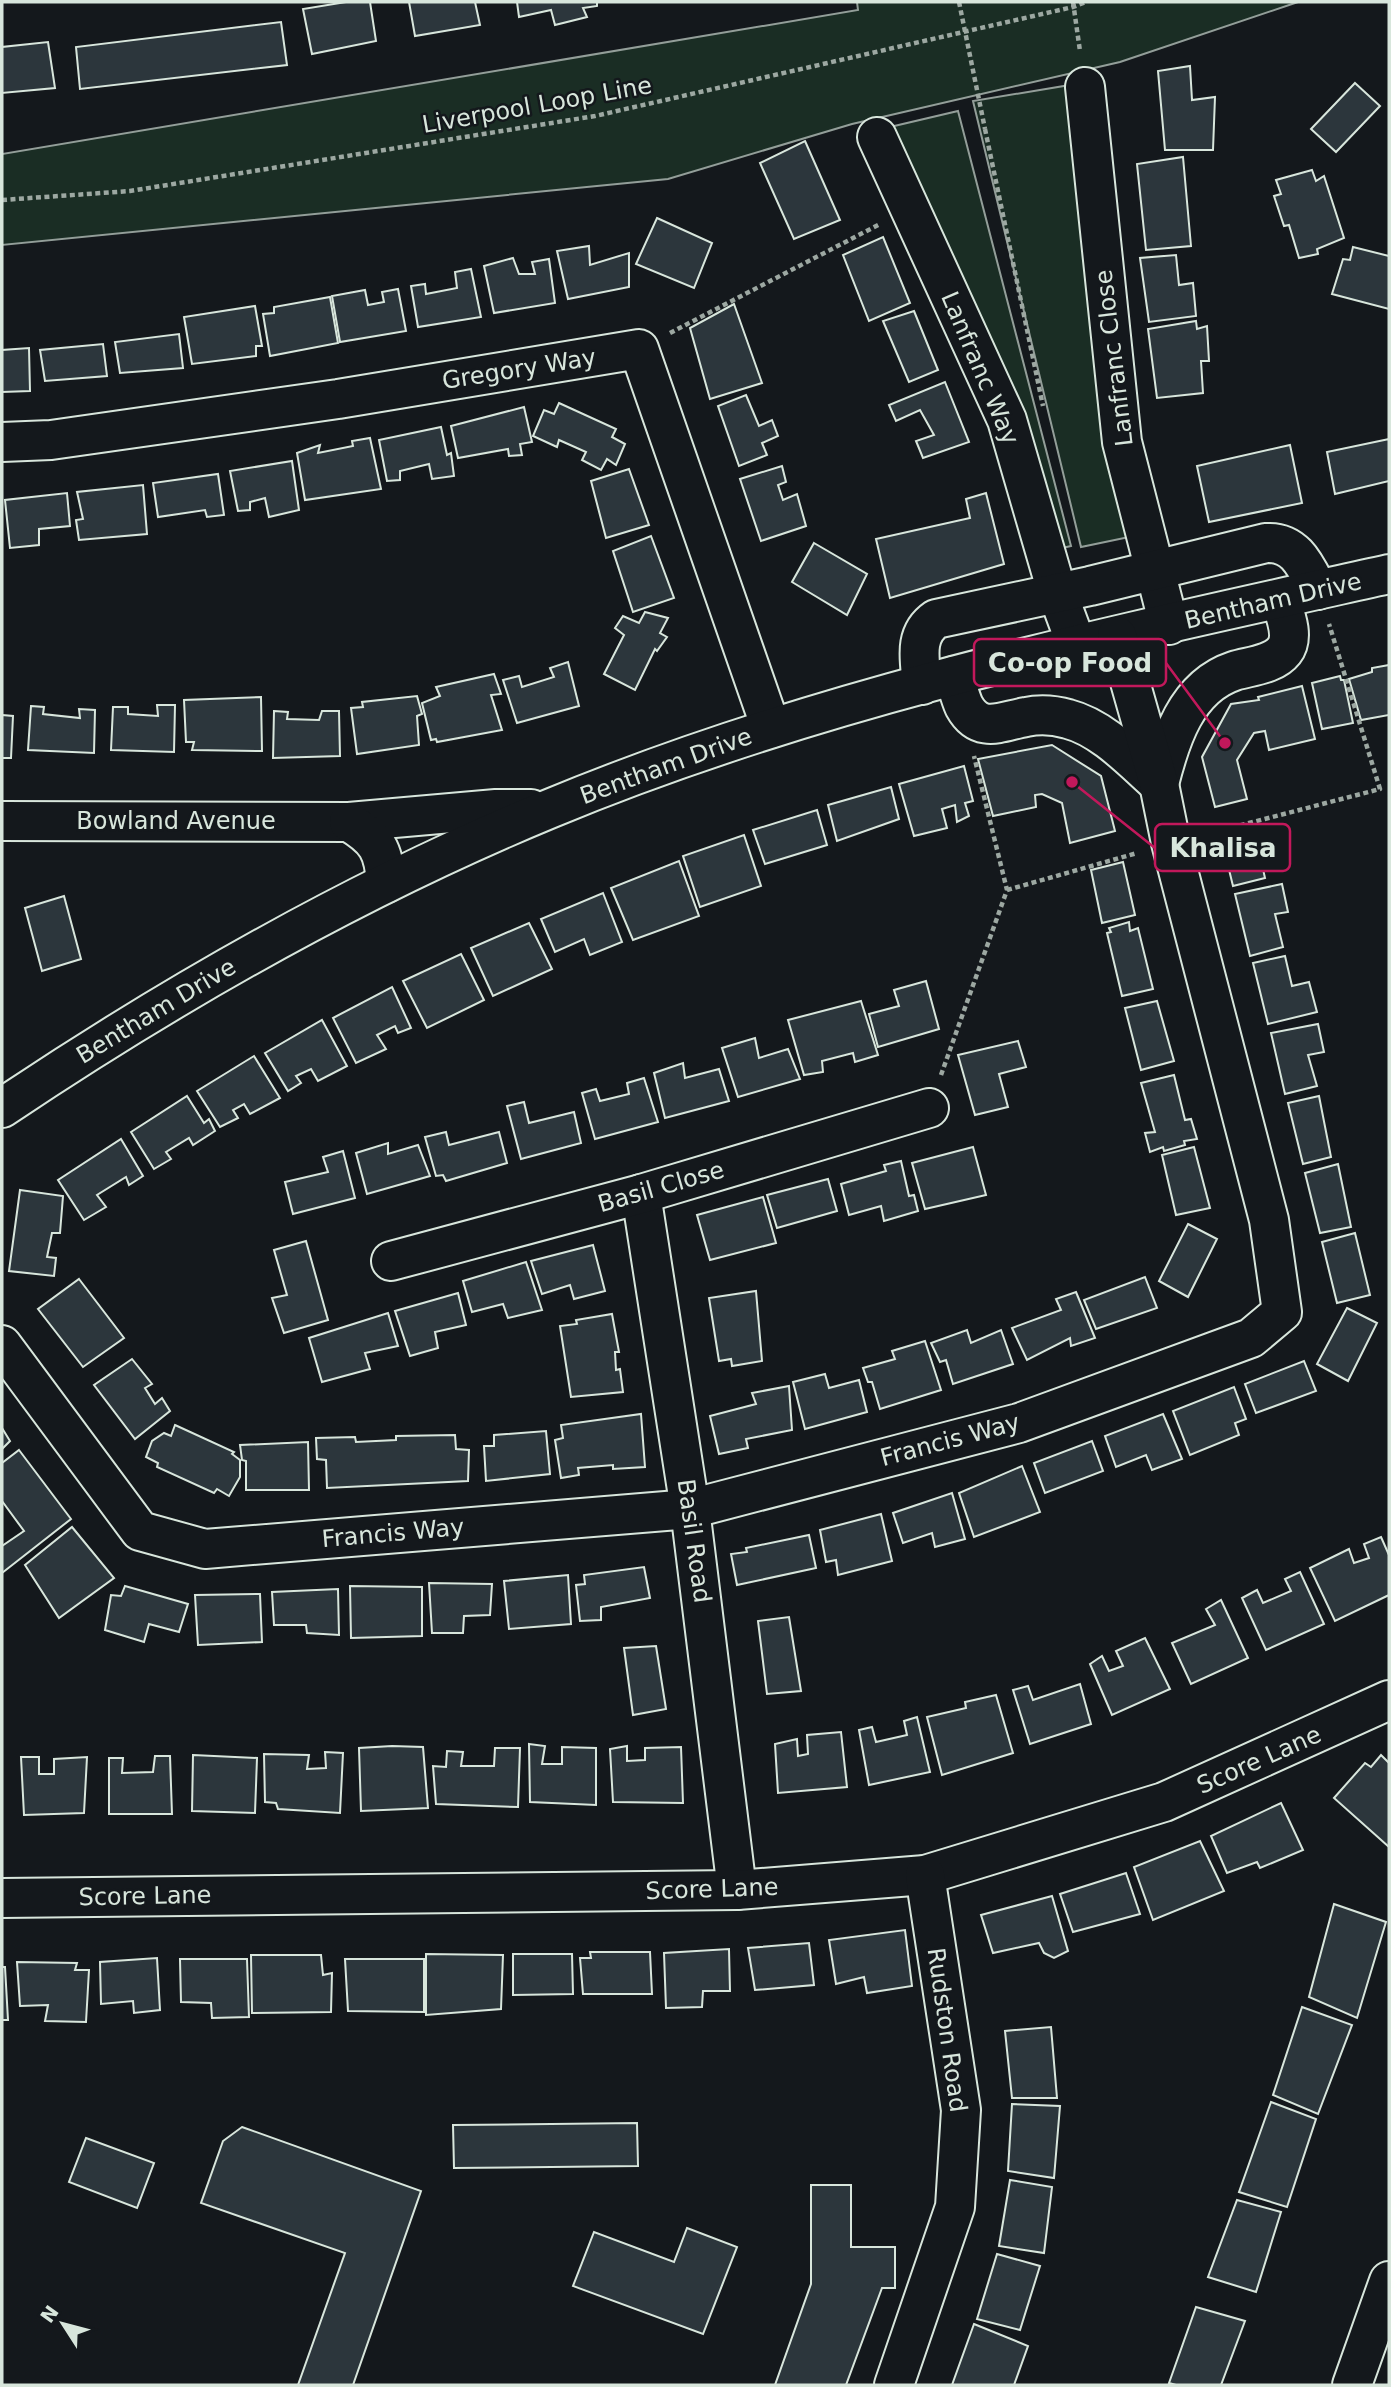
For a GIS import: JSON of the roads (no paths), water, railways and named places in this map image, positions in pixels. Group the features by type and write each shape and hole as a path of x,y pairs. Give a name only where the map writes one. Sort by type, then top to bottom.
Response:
{"street":[{"name":"Lanfranc Close","path":"1085,87 1122,442 1168,625"},
{"name":"Lanfranc Way","path":"877,137 1007,420 1057,592 1077,646"},
{"name":"Gregory Way","path":"2,442 51,440 338,399 639,349 771,729"},
{"path":"1280,599 1289,628 1289,639 1284,652 1271,661 1232,671 1217,679 1195,699 1177,726 1159,784 1093,730 1071,719 1050,715 993,725 983,723 938,680 919,648 921,636 936,619 1274,542 1294,551 1305,564 1318,590"},
{"name":"Bentham Drive","path":"2,1108 194,985 386,883 550,808 771,729 938,680 1116,636 1389,574"},
{"name":"Francis Way","path":"2,1345 140,1531 205,1549 690,1509 1018,1423 1251,1338 1282,1312 1269,1220 1171,843 1159,784 1116,636"},
{"name":"Bowland Avenue","path":"2,821 349,822 496,809 550,808"},
{"path":"349,822 368,835 382,852 386,883"},
{"name":"Basil Close","path":"391,1261 641,1194 929,1108"},
{"name":"Basil Road","path":"641,1194 690,1509 737,1890"},
{"name":"Score Lane","path":"2,1898 737,1890 925,1875 1164,1802 1389,1700"},
{"name":"Rudston Road","path":"894,2385 955,2207 961,2109 925,1875"},
{"path":"1352,2385 1389,2281"}],"place":[{"name":"Co-op Food","path":"1225,743"},
{"name":"Khalisa","path":"1072,782"}]}
